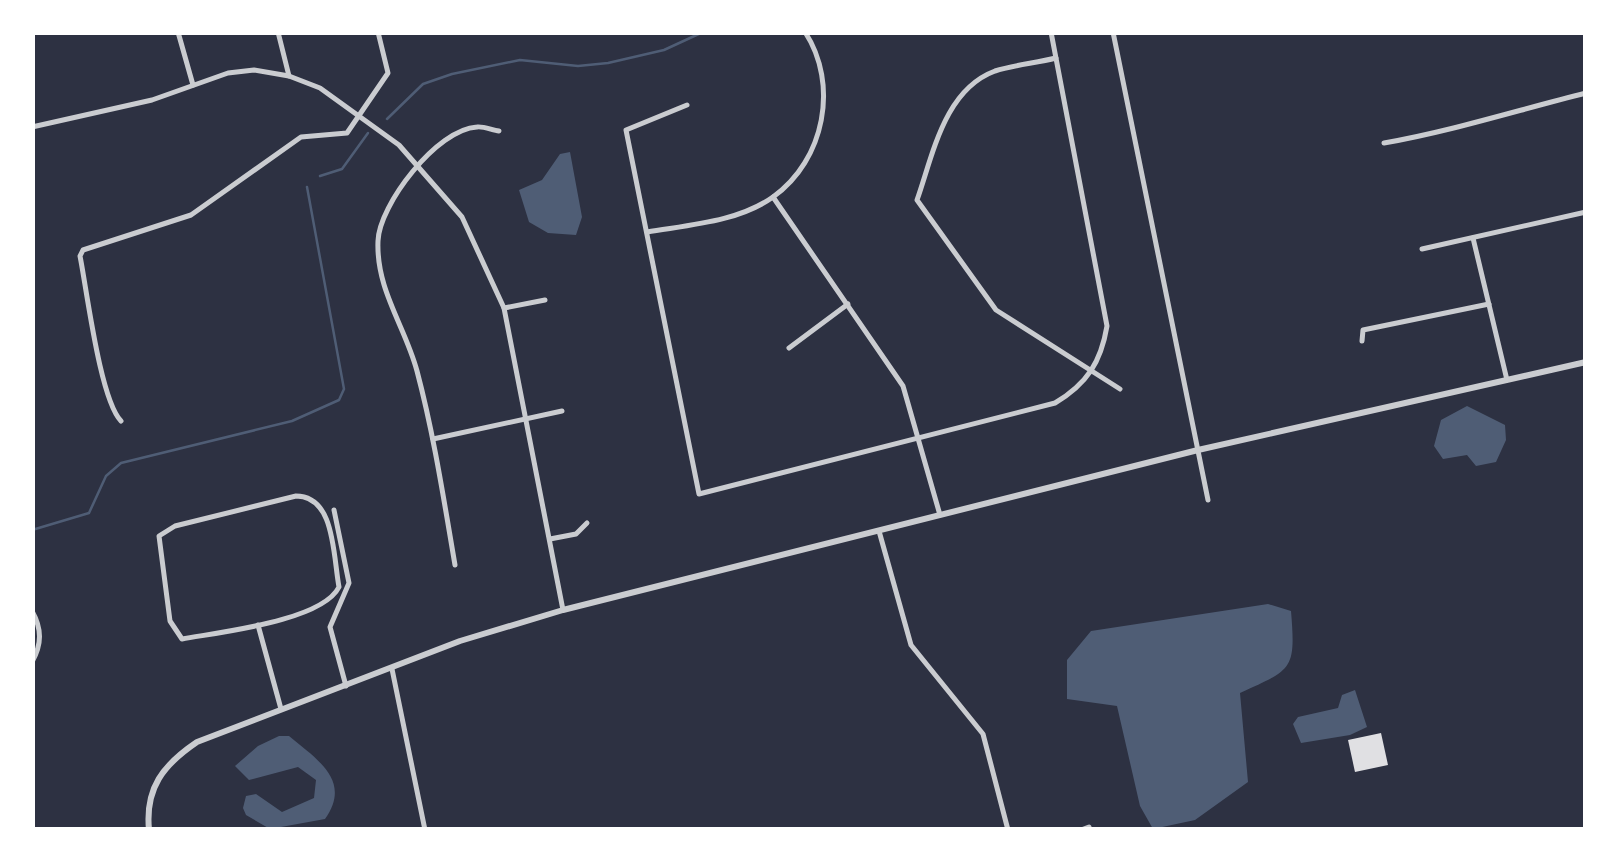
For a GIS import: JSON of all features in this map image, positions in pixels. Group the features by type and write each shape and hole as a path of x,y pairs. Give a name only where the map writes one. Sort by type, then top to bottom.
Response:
{"street":[{"path":"178,32 193,85"},
{"path":"278,32 289,76"},
{"path":"121,421 113,413 103,372 80,256 83,250 191,214 296,140 343,135 362,116 388,73 378,32"},
{"path":"647,232 725,218 772,197 802,167 823,118 821,56 806,32"},
{"path":"687,105 626,130 699,494 1056,403 1078,390 1102,353 1107,326 1051,32"},
{"path":"1114,32 1208,500"},
{"path":"1056,58 992,72 963,94 950,110 916,200 996,310 1120,389"},
{"path":"32,127 145,102 241,72 289,76 320,88 362,116 419,164 462,217 504,308 563,610"},
{"path":"1384,143 1450,132 1495,115 1586,92"},
{"path":"456,565 417,370 388,302 378,261 382,217 419,164 460,132 477,126 499,131"},
{"path":"772,197 893,368 921,439 940,515"},
{"path":"1422,249 1586,212"},
{"path":"1473,238 1508,380"},
{"path":"504,308 545,300"},
{"path":"789,348 848,304"},
{"path":"1362,341 1363,330 1489,304"},
{"path":"148,830 151,790 175,756 197,742 460,641 563,610 1198,450 1586,362"},
{"path":"433,439 562,411"},
{"path":"309,496 324,508 339,587 325,604 257,624 182,639 170,621 159,536 175,526 309,496"},
{"path":"334,510 349,583 330,626 346,686"},
{"path":"550,538 576,534 587,523"},
{"path":"879,530 911,645 982,734 1008,830"},
{"path":"32,611 40,626 40,646 32,662"},
{"path":"257,624 281,709"},
{"path":"392,669 425,830"}],"water":[{"path":"570,152 582,217 576,235 548,233 529,222 519,190 542,180 560,154"},
{"path":"1467,406 1505,425 1506,440 1496,462 1476,466 1467,455 1443,459 1434,446 1441,420"},
{"path":"1268,604 1291,611 1291,657 1280,672 1240,693 1248,782 1195,820 1153,829 1140,806 1117,706 1067,699 1067,660 1091,631"},
{"path":"1355,690 1367,727 1350,735 1301,743 1293,724 1298,717 1338,708 1342,695"},
{"path":"279,736 289,736 328,772 335,793 325,819 270,829 246,815 246,796 256,794 282,812 314,798 316,780 298,767 249,780 235,766 258,746"}],"building":[{"path":"1381,733 1388,765 1355,772 1348,740"}],"waterway":[{"path":"387,119 423,84 452,74 520,60 578,66 608,63 664,50 703,32"},
{"path":"320,176 342,169 368,133"},
{"path":"32,530 89,513 106,476 121,463 292,421 339,400 344,389 307,187"}]}
